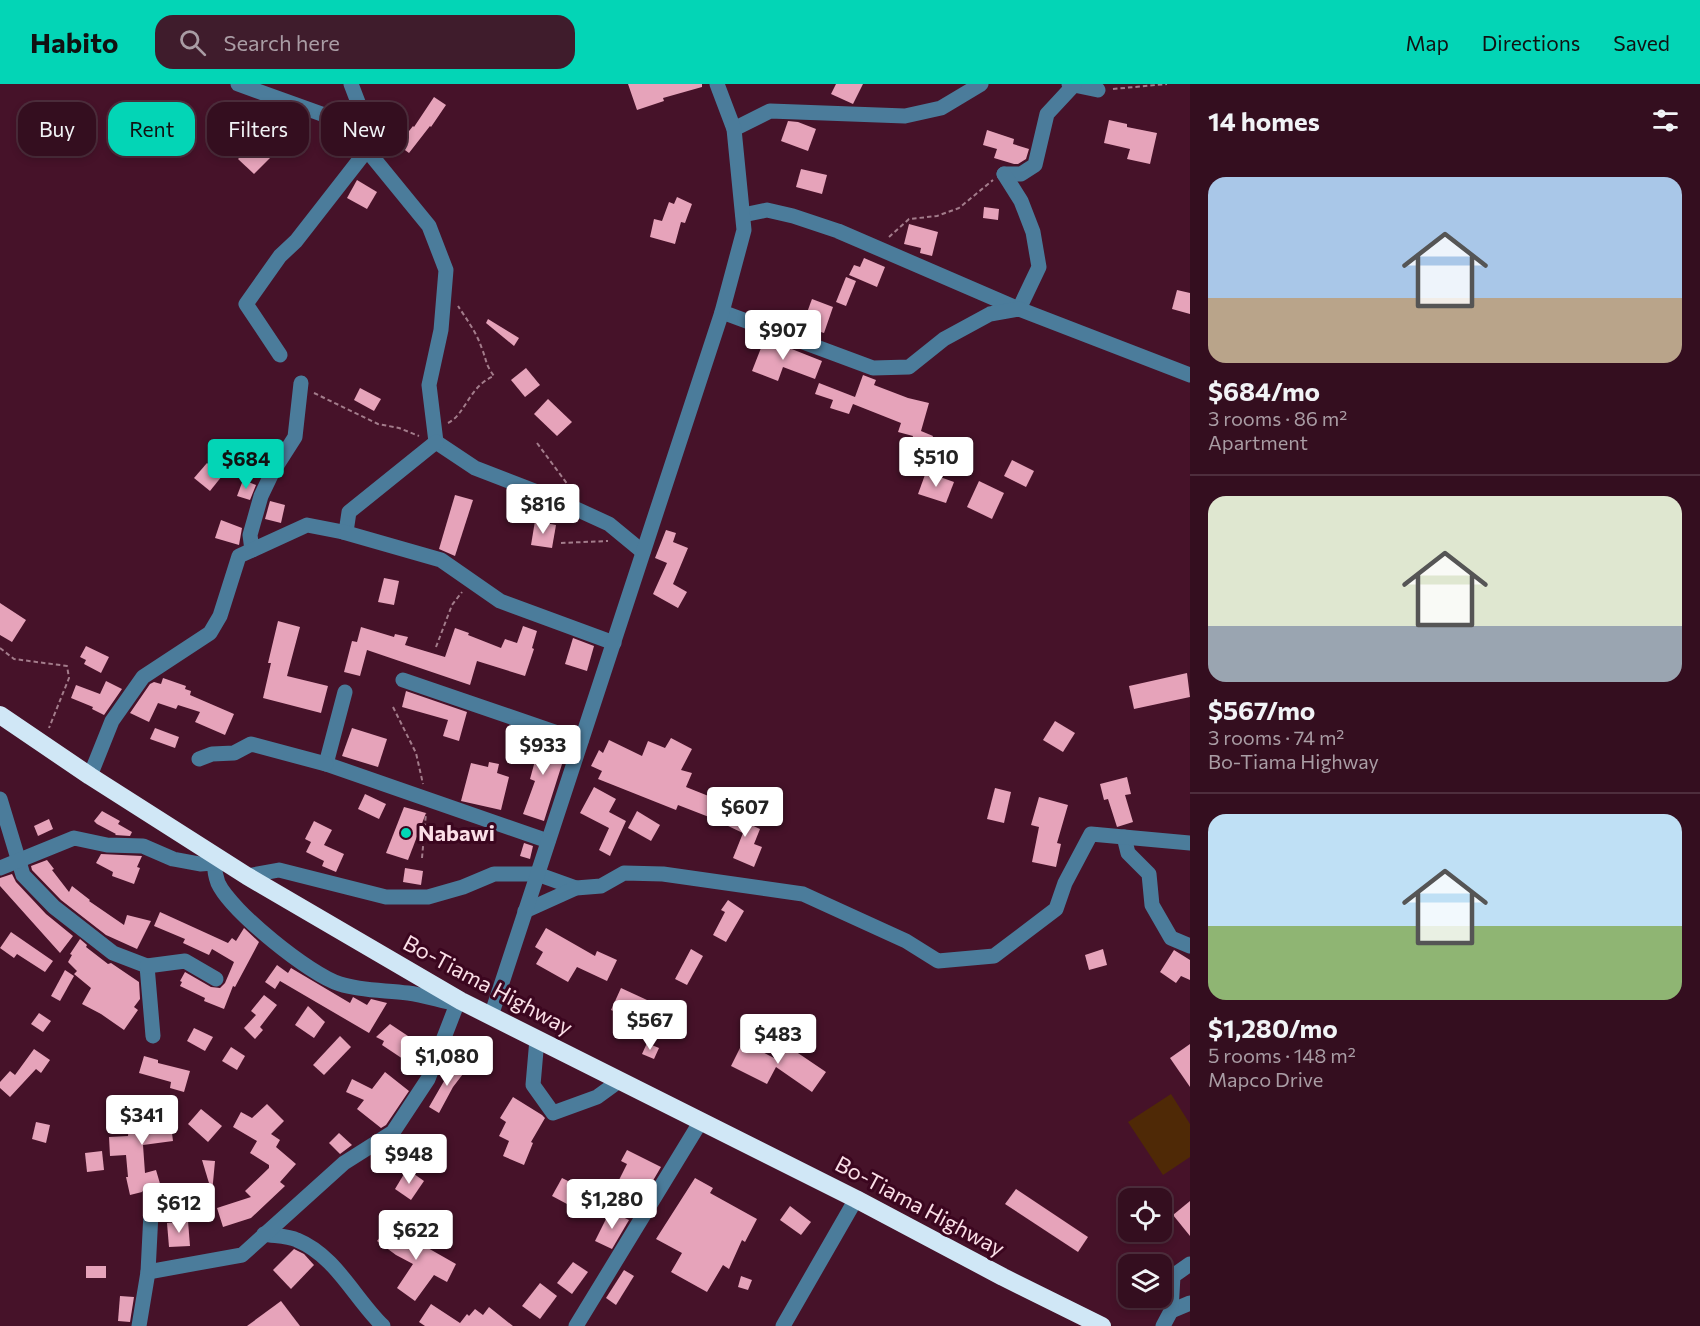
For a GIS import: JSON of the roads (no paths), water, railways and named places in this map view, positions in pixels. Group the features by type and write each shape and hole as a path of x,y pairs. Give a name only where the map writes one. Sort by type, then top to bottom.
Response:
{"highway":[{"name":"Bo-Tiama Highway","path":"0,715 215,860 247,876 459,1003 491,1016 618,1081 701,1120 1102,1326"}],"street":[{"path":"238,84 321,114"},
{"path":"351,84 358,102"},
{"path":"491,1016 722,312 744,230 734,129 717,84"},
{"path":"734,129 770,111 904,116 941,108 981,84"},
{"path":"1019,309 1039,267 1033,232 1021,201 1004,174 1021,174 1035,165 1047,114 1072,84 1098,90"},
{"path":"280,355 246,304 280,256 296,241 362,156"},
{"path":"372,156 429,226 446,270 441,330 429,385 435,436 475,468 573,507 609,524 643,552"},
{"path":"743,215 767,210 838,231 1019,309 1190,375"},
{"path":"722,312 873,368 909,367 944,339 990,314 1019,309"},
{"path":"252,550 250,535 261,496 272,473 295,437 301,383"},
{"path":"343,532 346,532 348,512 435,436"},
{"path":"90,776 112,721 143,677 210,633 220,616 239,556 307,525 343,532 441,560 500,601 614,643"},
{"path":"403,680 581,741"},
{"path":"326,764 345,692"},
{"path":"199,759 212,754 234,753 251,744 326,764 548,842"},
{"path":"0,799 23,875 54,907 113,952 147,966 185,962 216,979"},
{"path":"525,911 576,888 601,886 624,873 663,874 803,894 906,941 938,961 994,956 1056,909 1065,883 1091,834 1190,843"},
{"path":"1124,837 1128,853 1149,874 1152,905 1171,938 1190,946"},
{"path":"0,868 74,838 107,845 143,846 173,859 200,864 215,860 218,882 238,910 307,967 339,984 373,991 409,993 459,1003 428,1079 393,1132 344,1163 242,1255 148,1272"},
{"path":"247,876 279,870 386,897 428,897 463,887 494,874 537,874 576,888"},
{"path":"147,966 153,1036"},
{"path":"537,1039 533,1085 553,1113 597,1097 618,1081"},
{"path":"576,1326 701,1120"},
{"path":"139,1326 148,1272 152,1193"},
{"path":"783,1326 856,1199"},
{"path":"264,1234 296,1239 323,1255 371,1315 383,1326"},
{"path":"1163,1326 1171,1311 1173,1276 1190,1264"},
{"path":"1171,1311 1190,1303"}],"place":[{"name":"Nabawi","path":"406,833"}]}
